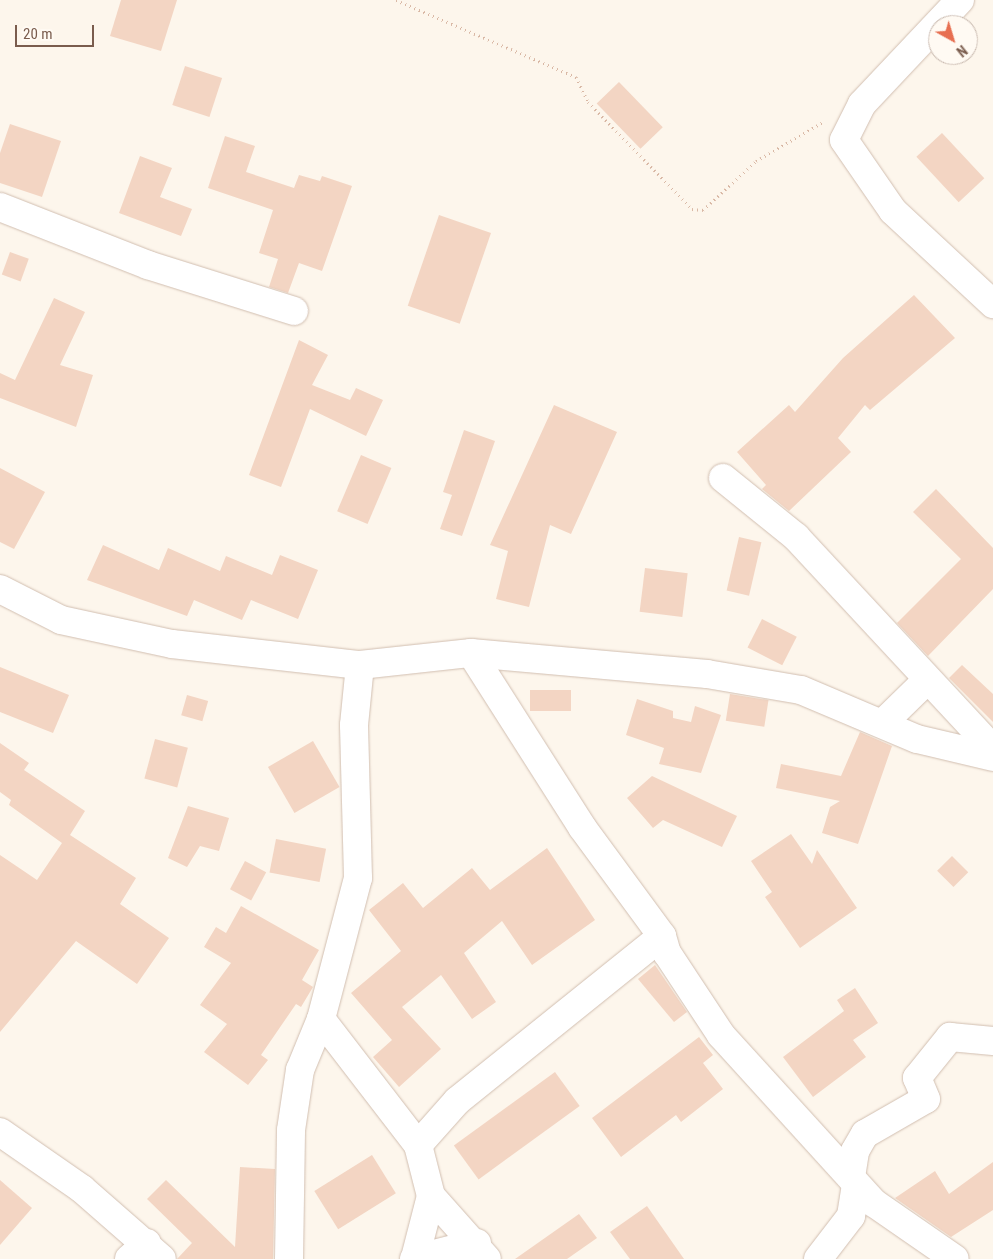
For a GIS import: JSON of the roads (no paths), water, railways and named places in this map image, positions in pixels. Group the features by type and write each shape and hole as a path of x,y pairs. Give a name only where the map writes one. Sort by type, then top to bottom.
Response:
{"street":[{"path":"957,1 849,123 844,140 852,157 893,211 993,304"},
{"path":"0,207 148,265 294,311"},
{"path":"724,478 796,537 993,749"},
{"path":"0,589 61,620 172,644 360,665 471,653 707,674 801,690 883,722 917,739 993,758"},
{"path":"471,653 582,827 662,936 667,953 721,1035 858,1195 919,1247 955,1259"},
{"path":"289,1259 291,1130 300,1070 321,1020 358,878 360,820 354,725 360,665"},
{"path":"883,722 927,680"},
{"path":"418,1145 457,1101 662,936"},
{"path":"321,1020 418,1145 431,1196 482,1251"},
{"path":"818,1259 858,1195 855,1151 865,1134 926,1099 917,1078 950,1037 993,1041"},
{"path":"0,1132 82,1189 146,1254"},
{"path":"431,1196 414,1258 482,1251"}]}
